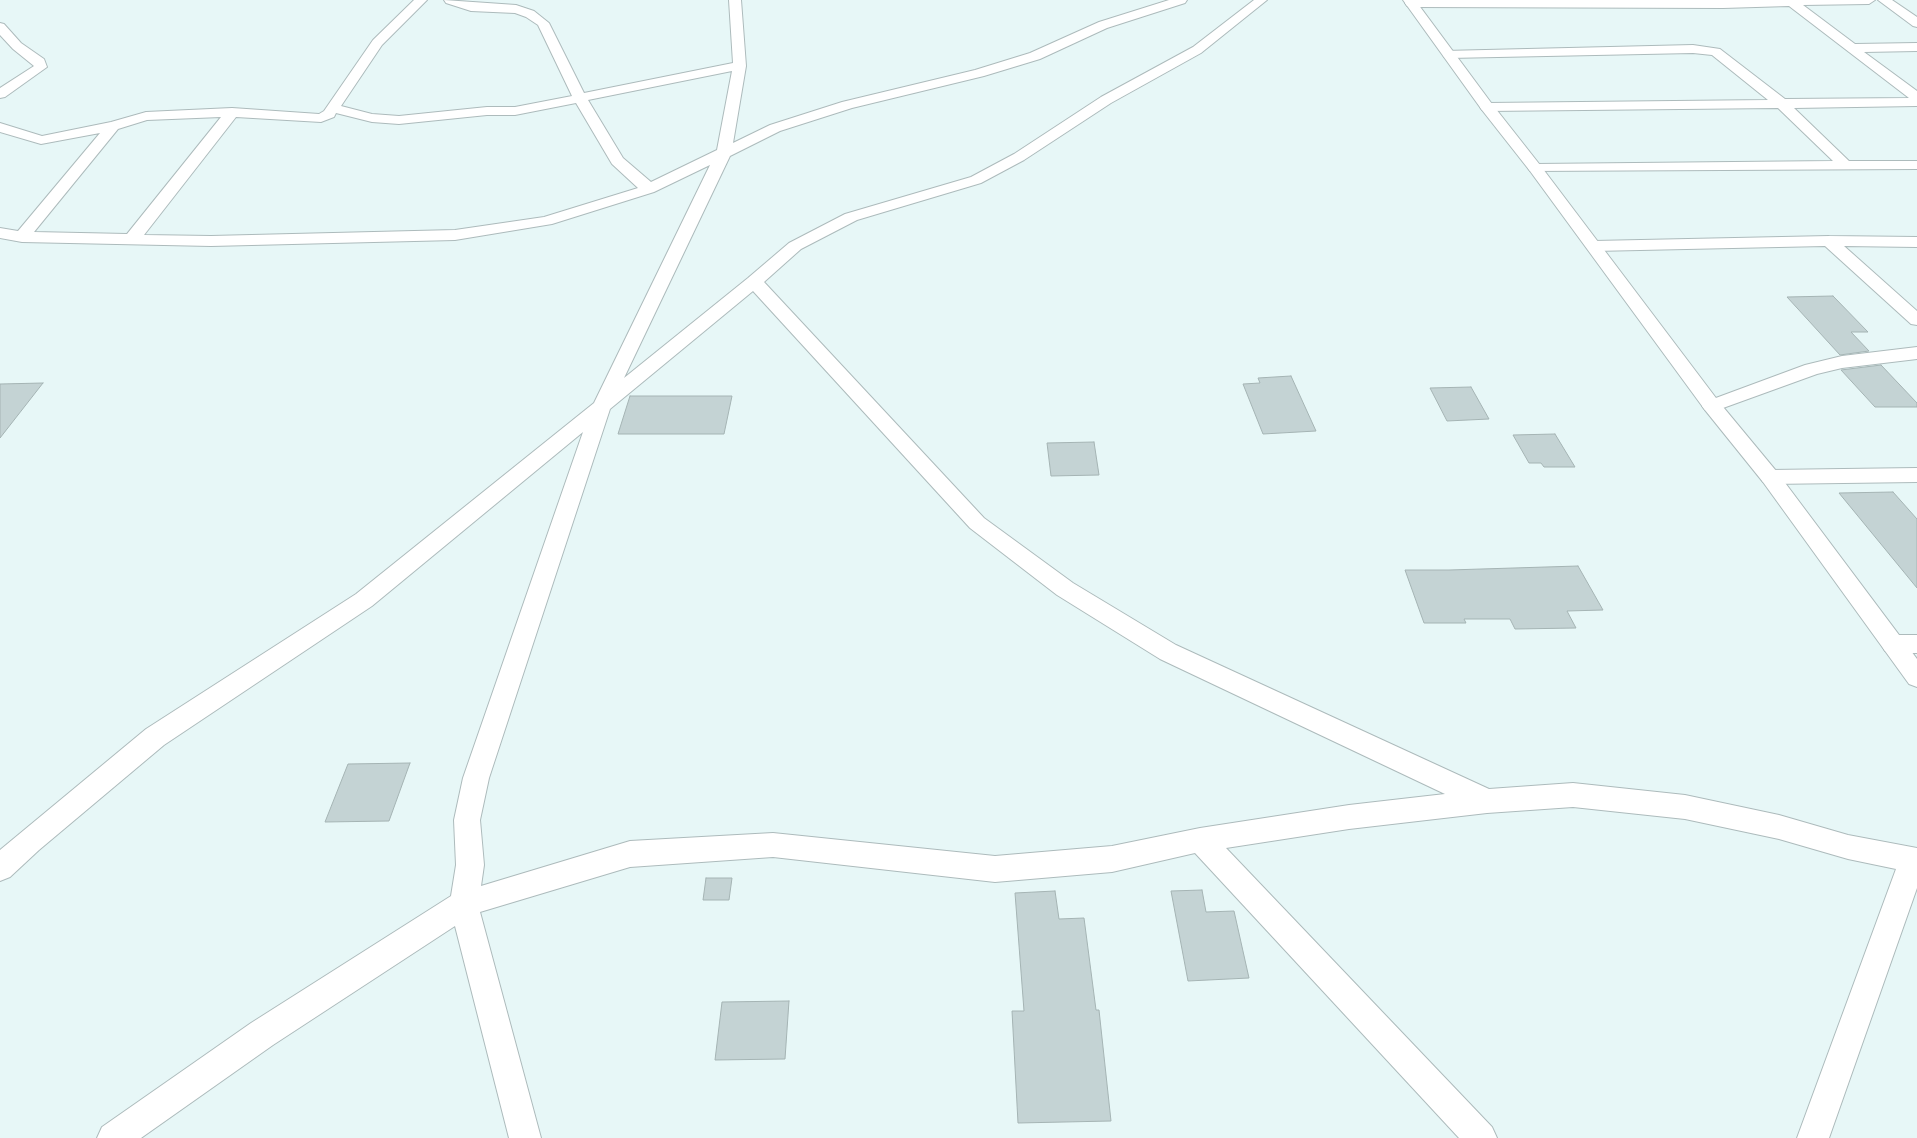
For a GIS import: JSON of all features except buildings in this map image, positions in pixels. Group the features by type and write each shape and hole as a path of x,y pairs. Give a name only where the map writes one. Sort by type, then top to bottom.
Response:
{"street":[{"path":"0,127 41,140 113,126 146,116 232,112 321,118 329,114 377,43 421,0"},
{"path":"450,0 471,8 516,9 530,14 543,23 590,118 617,161 649,189"},
{"path":"525,1138 464,904 470,865 467,820 476,778 602,405 724,152 740,66 735,0"},
{"path":"0,233 22,237 211,241 455,235 546,221 618,200 649,189 776,128 847,105 979,73 1035,56 1103,25 1181,0"},
{"path":"0,868 29,841 155,737 364,600 754,282 795,246 851,217 976,180 1019,157 1106,100 1197,50 1261,0"},
{"path":"1410,2 1721,2 1870,0"},
{"path":"1884,0 1917,23"},
{"path":"1790,1 1917,98"},
{"path":"1410,2 1487,107 1594,246 1712,406 1770,477 1917,677"},
{"path":"0,27 17,46 39,62 41,67 0,94"},
{"path":"1850,48 1917,47"},
{"path":"1449,54 1705,49 1716,52 1782,104 1846,166"},
{"path":"332,108 372,118 399,120 486,112 515,111 740,66"},
{"path":"1487,107 1917,102"},
{"path":"132,239 232,112"},
{"path":"22,237 113,126"},
{"path":"1535,168 1917,165"},
{"path":"1829,242 1917,320"},
{"path":"1594,246 1917,242"},
{"path":"754,282 977,523 1065,589 1168,652 1487,801"},
{"path":"1712,406 1812,369 1842,362 1917,352"},
{"path":"1770,477 1917,475"},
{"path":"1893,644 1917,644"},
{"path":"113,1138 262,1034 464,904 630,854 773,845 995,869 1112,859 1200,840 1349,817 1487,801 1573,795 1685,807 1779,827 1848,848 1915,861 1813,1138"},
{"path":"1200,840 1481,1138"}]}
